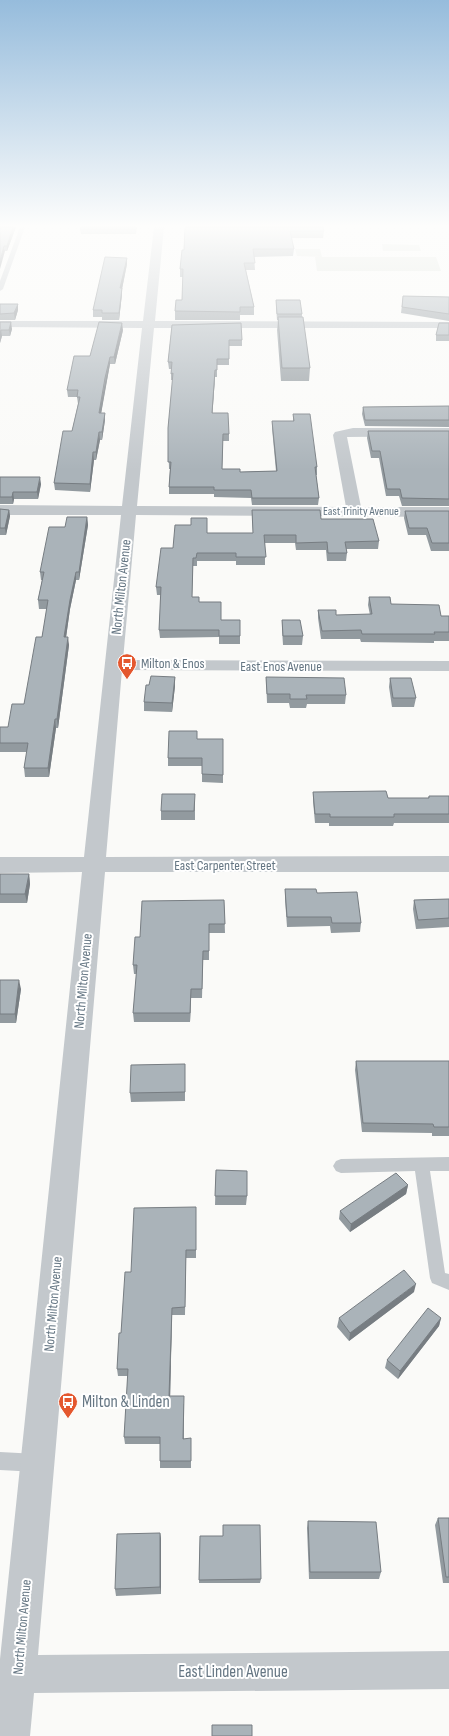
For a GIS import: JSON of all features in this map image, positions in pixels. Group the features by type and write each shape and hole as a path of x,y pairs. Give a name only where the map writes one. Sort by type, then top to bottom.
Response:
{"street":[{"name":"North Milton Avenue","path":"12,1736 113,665 150,308"},
{"path":"0,324 449,325"},
{"path":"354,512 340,436 353,432 449,432"},
{"path":"0,510 129,510"},
{"name":"East Trinity Avenue","path":"129,510 449,512"},
{"name":"East Enos Avenue","path":"113,665 449,666"},
{"name":"East Carpenter Street","path":"0,865 449,864"},
{"name":"East Linden Avenue","path":"18,1674 449,1670"}],"lane":[{"path":"422,1164 438,1278 449,1282"},
{"path":"341,1166 449,1164"},
{"path":"0,1461 38,1463"}],"building":[{"path":"0,308 16,308 14,313 0,314"},
{"path":"93,308 120,308 119,313 102,313 102,310 93,310"},
{"path":"175,308 240,308 240,312 175,311"},
{"path":"277,308 301,308 302,314 277,314"},
{"path":"409,308 449,308 449,314"},
{"path":"278,317 303,317 310,368 282,368"},
{"path":"0,322 11,322 9,330 1,330 0,334"},
{"path":"99,322 122,323 114,357 110,357 105,378 99,413 105,413 102,432 99,432 96,452 93,452 90,484 54,483 63,431 72,431 80,397 77,397 78,390 67,390 74,356 90,356"},
{"path":"241,323 242,340 229,340 229,359 217,359 217,370 215,370 212,413 228,413 229,434 223,434 222,469 240,469 240,472 277,471 272,421 294,421 293,414 310,414 317,467 315,467 319,498 252,498 251,490 214,490 214,487 169,487 171,462 168,462 168,428 173,373 171,374 172,362 168,362 172,325"},
{"path":"439,323 449,323 449,335 436,335"},
{"path":"449,406 449,420 365,420 363,407"},
{"path":"368,431 449,431 449,499 402,498 400,489 387,489 380,451 372,451"},
{"path":"0,477 40,477 37,492 13,492 12,497 0,497"},
{"path":"0,509 9,510 5,528 0,528"},
{"path":"252,510 320,510 321,519 373,519 379,541 345,542 347,553 328,553 327,542 296,543 296,535 264,535 266,557 236,557 236,553 197,553 196,558 193,558 192,597 199,597 199,602 221,602 221,620 240,620 240,636 219,636 219,630 159,630 161,587 156,587 161,548 173,548 175,525 191,525 191,518 207,518 207,533 253,533"},
{"path":"405,511 449,511 449,543 432,543 427,528 409,528"},
{"path":"67,517 87,517 79,572 76,572 64,637 68,637 57,719 55,719 48,768 24,768 28,743 0,743 0,727 8,727 12,704 24,704 36,637 42,637 48,600 38,600 44,572 40,572 49,527 65,527"},
{"path":"369,597 390,597 391,604 439,605 441,616 449,616 449,632 434,632 435,634 362,634 361,630 322,631 318,610 336,610 336,615 372,614"},
{"path":"282,620 300,620 303,636 283,636"},
{"path":"151,676 175,677 172,703 144,702 146,685 149,685"},
{"path":"266,677 344,678 346,695 306,695 307,699 290,699 290,694 267,694"},
{"path":"390,678 411,678 416,698 393,698"},
{"path":"169,731 197,731 197,739 223,739 223,775 202,774 202,758 168,758"},
{"path":"386,791 388,798 429,798 429,796 449,796 449,814 394,814 394,817 330,817 330,814 315,814 313,792"},
{"path":"162,794 195,794 194,811 161,811"},
{"path":"0,874 29,874 25,894 0,894"},
{"path":"285,889 316,889 317,893 357,892 361,923 332,923 331,917 287,917"},
{"path":"449,899 449,918 418,920 414,900"},
{"path":"224,900 225,924 209,924 209,951 203,951 202,989 191,989 190,1013 133,1013 137,965 133,965 135,937 140,937 142,901"},
{"path":"0,980 19,980 15,1014 0,1014"},
{"path":"356,1061 449,1061 449,1127 434,1127 433,1124 363,1123"},
{"path":"185,1064 185,1092 130,1093 131,1065"},
{"path":"216,1170 247,1171 247,1196 215,1196"},
{"path":"396,1173 408,1185 351,1224 340,1211"},
{"path":"196,1207 196,1250 186,1250 185,1307 172,1308 169,1396 184,1396 183,1439 191,1438 191,1461 160,1461 160,1437 124,1437 128,1369 117,1369 125,1272 131,1272 134,1208"},
{"path":"404,1270 416,1284 350,1333 339,1318"},
{"path":"428,1308 441,1318 400,1371 387,1360"},
{"path":"438,1518 449,1518 449,1577 446,1577"},
{"path":"308,1521 376,1522 381,1572 310,1572"},
{"path":"223,1525 260,1525 261,1579 199,1580 200,1536 223,1536"},
{"path":"160,1533 160,1587 115,1589 117,1534"},
{"path":"212,1725 252,1725 252,1736 212,1736"}],"place":[{"name":"Milton & Enos","path":"127,680"},
{"name":"Milton & Linden","path":"68,1419"}]}
